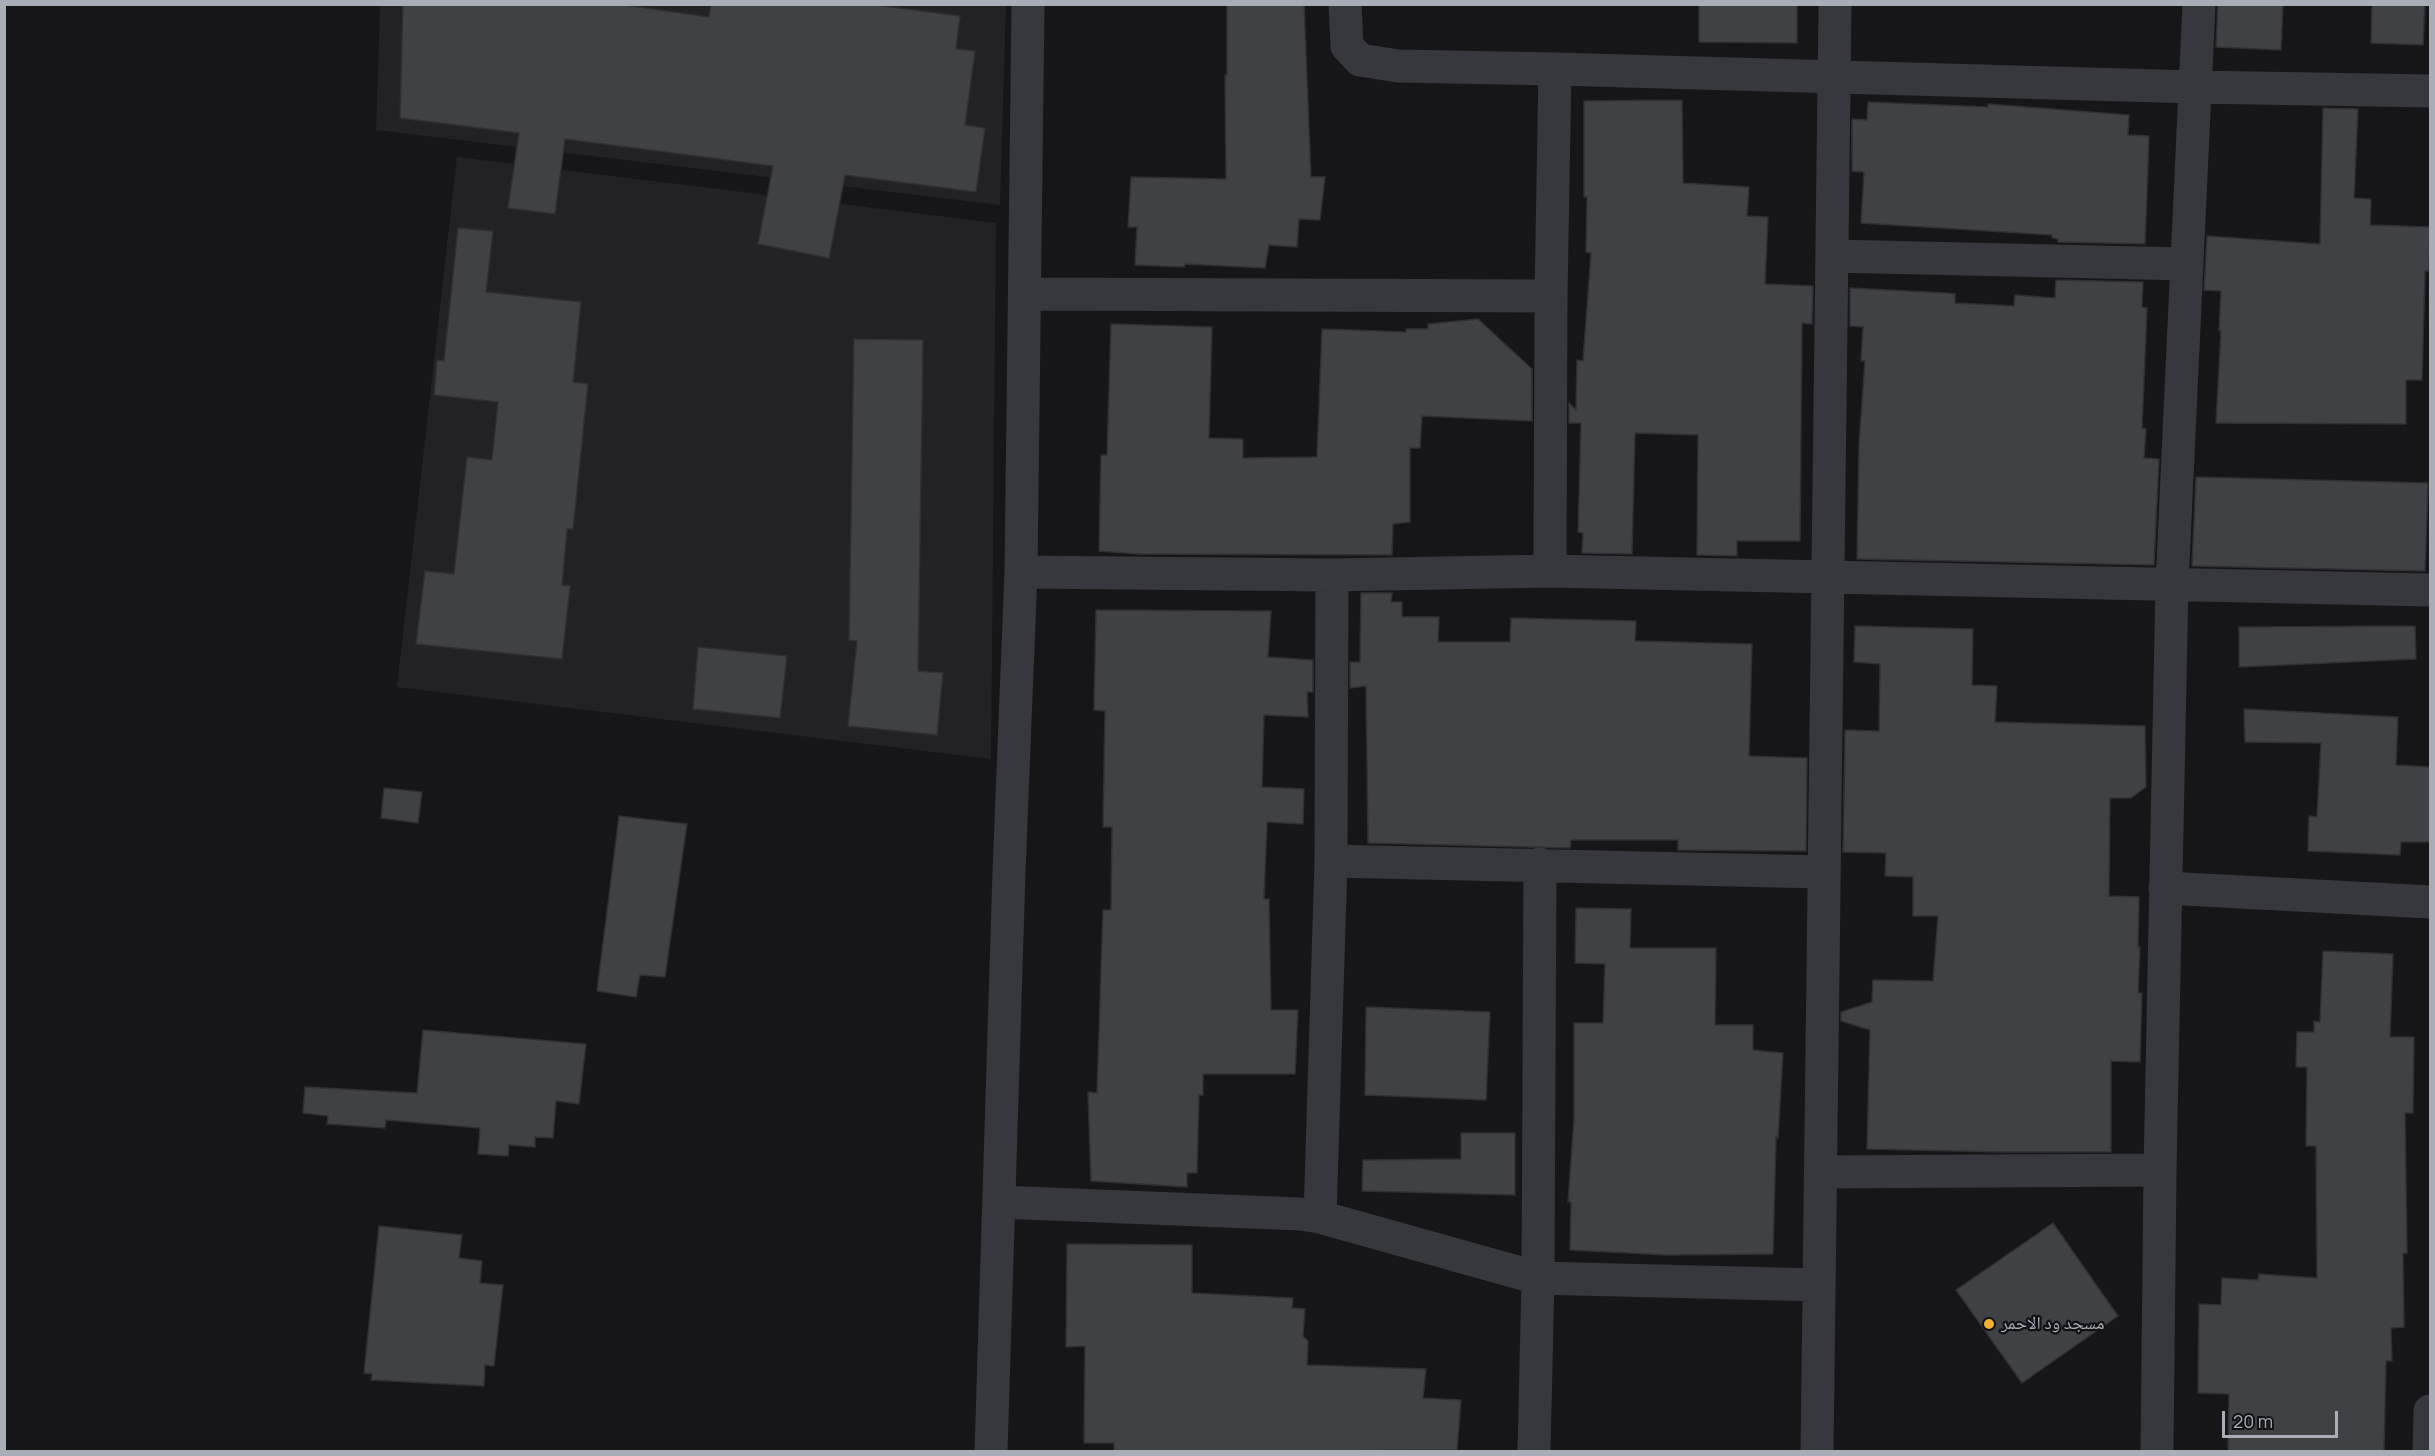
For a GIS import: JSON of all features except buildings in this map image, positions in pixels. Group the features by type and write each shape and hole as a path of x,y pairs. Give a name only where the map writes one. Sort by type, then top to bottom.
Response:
{"street":[{"path":"991,1452 1021,572 1028,4"},
{"path":"1346,4 1347,46 1360,60 1398,66 2430,91"},
{"path":"1817,1452 1835,4"},
{"path":"2157,1452 2160,1170 2172,584 2199,4"},
{"path":"1550,571 1555,69"},
{"path":"1832,256 2187,264"},
{"path":"1026,294 1551,296"},
{"path":"1021,572 1332,575 1550,571 2430,590"},
{"path":"1320,1217 1331,861 1332,575"},
{"path":"1331,861 1824,872"},
{"path":"1534,1452 1538,1278 1540,864"},
{"path":"2165,888 2430,902"},
{"path":"1821,1172 2160,1170"},
{"path":"1000,1202 1300,1214 1320,1217 1538,1278 1819,1285"},
{"path":"2429,1452 2430,1412"}],"shaded area":[{"path":"380,5 1006,5 1000,205 376,130"},
{"path":"457,157 996,223 991,759 397,687"}],"place":[{"name":"مسجد ود الاحمر","path":"1989,1324"}]}
